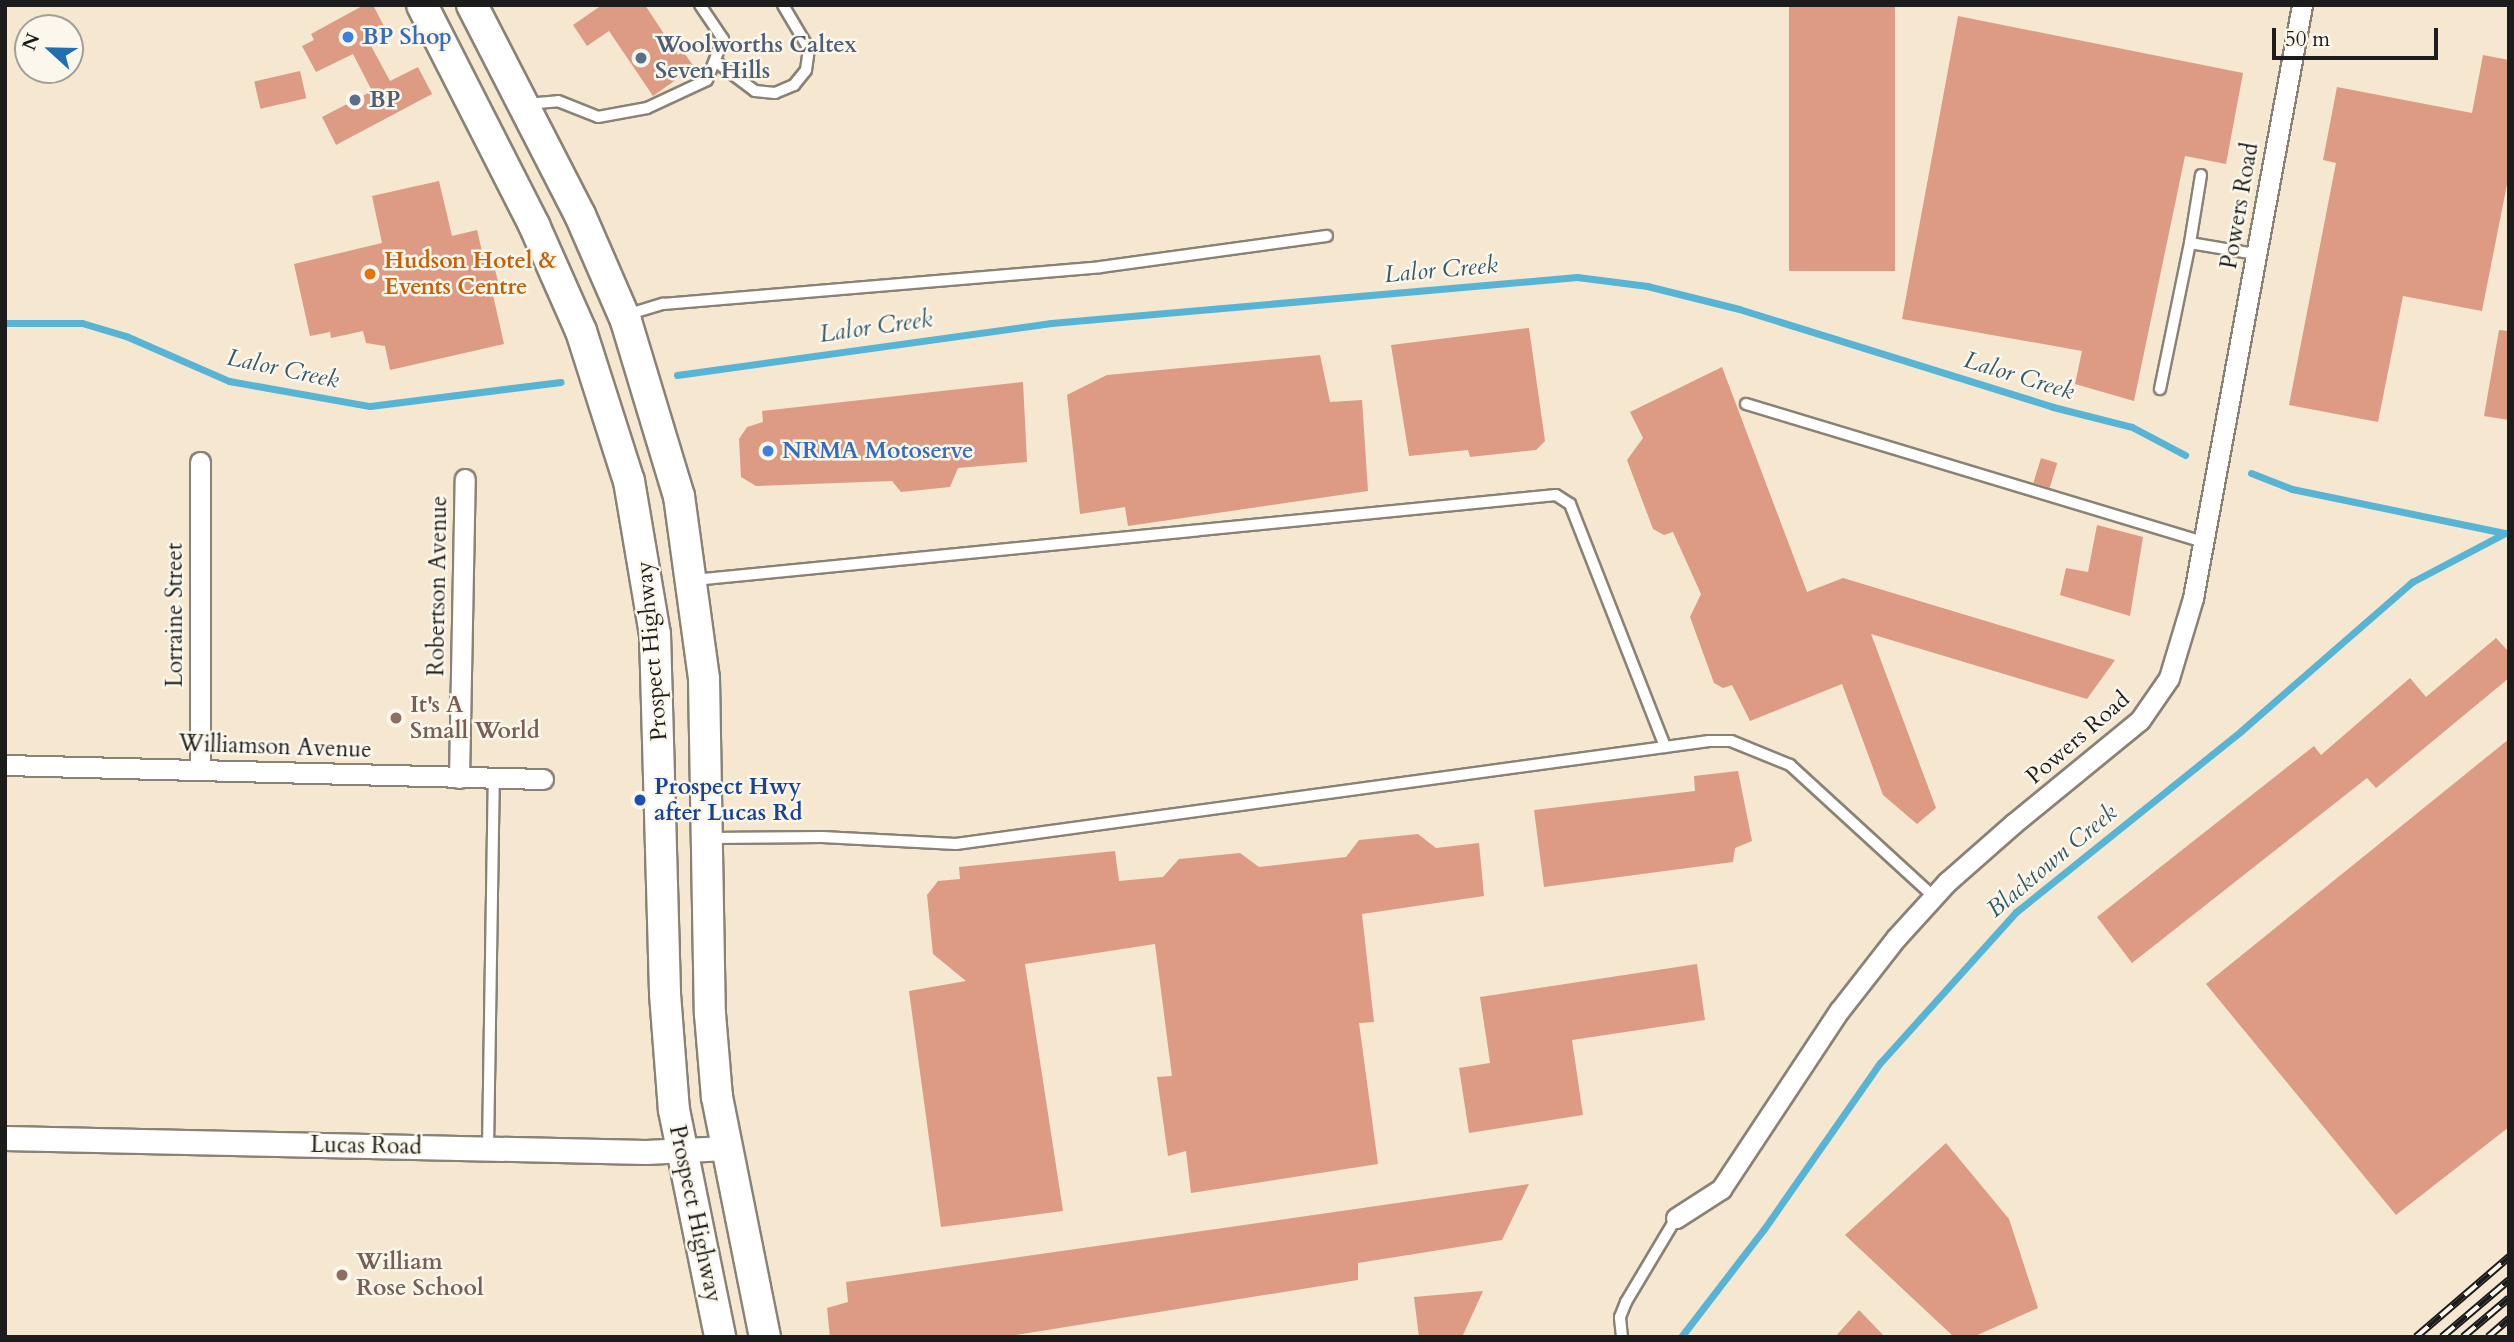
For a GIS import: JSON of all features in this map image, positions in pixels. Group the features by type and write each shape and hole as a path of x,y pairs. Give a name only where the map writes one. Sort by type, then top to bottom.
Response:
{"main road":[{"name":"Prospect Highway","path":"422,5 534,225 581,331 629,481 655,634 665,994 682,1150 720,1337"},
{"name":"Prospect Highway","path":"472,5 580,215 624,316 679,496 693,580 704,679 710,1014 726,1148 765,1337"}],"street":[{"name":"Powers Road","path":"1676,1219 1721,1189 1839,1012 1934,897 2013,824 2112,747 2156,702 2180,650 2203,542 2302,5"},
{"name":"Lorraine Street","path":"200,462 200,768"},
{"name":"Robertson Avenue","path":"459,778 465,479"},
{"name":"Williamson Avenue","path":"5,765 542,779"},
{"name":"Lucas Road","path":"5,1138 488,1149 726,1148"}],"lane":[{"path":"524,105 558,102 598,117 647,108 707,80 723,39 700,5"},
{"path":"715,61 755,90 775,93 794,85 806,70 809,48 783,5"},
{"path":"2160,389 2201,175"},
{"path":"624,316 663,304 1100,267 1327,236"},
{"path":"2190,243 2256,254"},
{"path":"1746,404 2203,542"},
{"path":"693,580 1556,495 1570,504 1665,747"},
{"path":"707,838 822,837 956,844 1665,747 1731,741 1790,765 1934,897"},
{"path":"488,1149 494,778"},
{"path":"1622,1337 1620,1317 1626,1302 1676,1219"}],"building":[{"path":"364,5 373,5 388,34 370,44 390,81 418,67 432,94 336,145 322,117 372,91 353,54 316,72 302,46 314,40 311,34"},
{"path":"602,5 645,5 678,55 683,51 694,67 653,96 609,31 587,46 573,25"},
{"path":"1789,5 1895,5 1895,271 1789,271"},
{"path":"1958,16 2243,73 2226,164 2185,156 2134,401 2075,384 2082,351 1902,319"},
{"path":"2483,55 2509,60 2509,174 2482,311 2403,296 2378,422 2289,405 2336,163 2323,160 2337,87 2472,113"},
{"path":"300,71 306,98 261,109 254,82"},
{"path":"439,181 452,236 477,230 485,264 493,262 501,293 493,295 504,344 390,370 385,346 366,343 363,331 331,338 330,332 310,336 294,264 382,243 372,196"},
{"path":"1529,328 1545,441 1536,450 1470,457 1468,450 1409,456 1391,345"},
{"path":"2499,330 2509,331 2509,420 2484,416"},
{"path":"1320,355 1330,402 1362,400 1368,491 1128,526 1125,507 1080,514 1067,395 1107,375"},
{"path":"1722,367 1807,592 1843,578 2115,660 2087,699 1871,634 1936,808 1917,824 1883,795 1842,684 1750,721 1732,685 1723,688 1714,683 1690,617 1701,594 1673,532 1664,535 1653,529 1627,460 1643,438 1630,412"},
{"path":"1023,382 1027,462 958,468 950,487 901,492 892,481 756,486 741,477 739,439 747,427 763,422 762,411"},
{"path":"2041,458 2057,463 2050,488 2033,483"},
{"path":"2097,525 2143,537 2130,616 2060,595 2066,568 2088,572"},
{"path":"2496,638 2509,652 2509,678 2376,788 2367,778 2132,963 2097,917 2314,746 2321,755 2410,678 2426,697"},
{"path":"2509,739 2509,1127 2396,1215 2206,984"},
{"path":"1738,771 1752,841 1735,848 1733,862 1544,887 1534,810 1695,791 1694,776"},
{"path":"1418,834 1436,848 1479,843 1484,896 1362,914 1374,1022 1359,1023 1378,1164 1191,1193 1186,1151 1168,1156 1157,1077 1172,1076 1155,944 1025,964 1063,1211 941,1227 909,991 966,981 933,954 927,895 938,881 960,879 959,867 1115,851 1119,881 1163,877 1179,859 1240,853 1259,867 1346,857 1359,840"},
{"path":"1697,964 1705,1020 1572,1040 1583,1115 1469,1133 1459,1068 1490,1063 1480,997"},
{"path":"1946,1143 2009,1219 2038,1308 1973,1337 1954,1337 1845,1235"},
{"path":"1529,1184 1502,1240 1358,1263 1358,1280 1004,1337 830,1337 827,1308 848,1302 846,1282"},
{"path":"1483,1291 1462,1337 1419,1337 1414,1297"},
{"path":"1859,1310 1885,1337 1835,1337"}],"waterway":[{"name":"Lalor Creek","path":"677,375 1051,323 1577,277 1647,286 1739,309 2053,407 2132,427 2185,455"},
{"name":"Lalor Creek","path":"5,323 82,323 126,336 229,381 370,406 560,382"},
{"name":"Lalor Creek","path":"2251,473 2292,489 2505,533"},
{"name":"Blacktown Creek","path":"1681,1337 1764,1229 1880,1063 2016,912 2241,731 2412,582 2505,533"}],"railway":[{"path":"2416,1337 2509,1257"},
{"path":"2442,1337 2509,1280"},
{"path":"2463,1337 2509,1298"},
{"path":"2488,1337 2509,1319"}],"place":[{"name":"BP Shop","path":"348,37"},
{"name":"Woolworths Caltex Seven Hills","path":"641,58"},
{"name":"BP","path":"355,100"},
{"name":"Hudson Hotel & Events Centre","path":"370,274"},
{"name":"NRMA Motoserve","path":"768,451"},
{"name":"It's A Small World","path":"396,718"},
{"name":"Prospect Hwy after Lucas Rd","path":"640,800"},
{"name":"William Rose School","path":"342,1275"}]}
